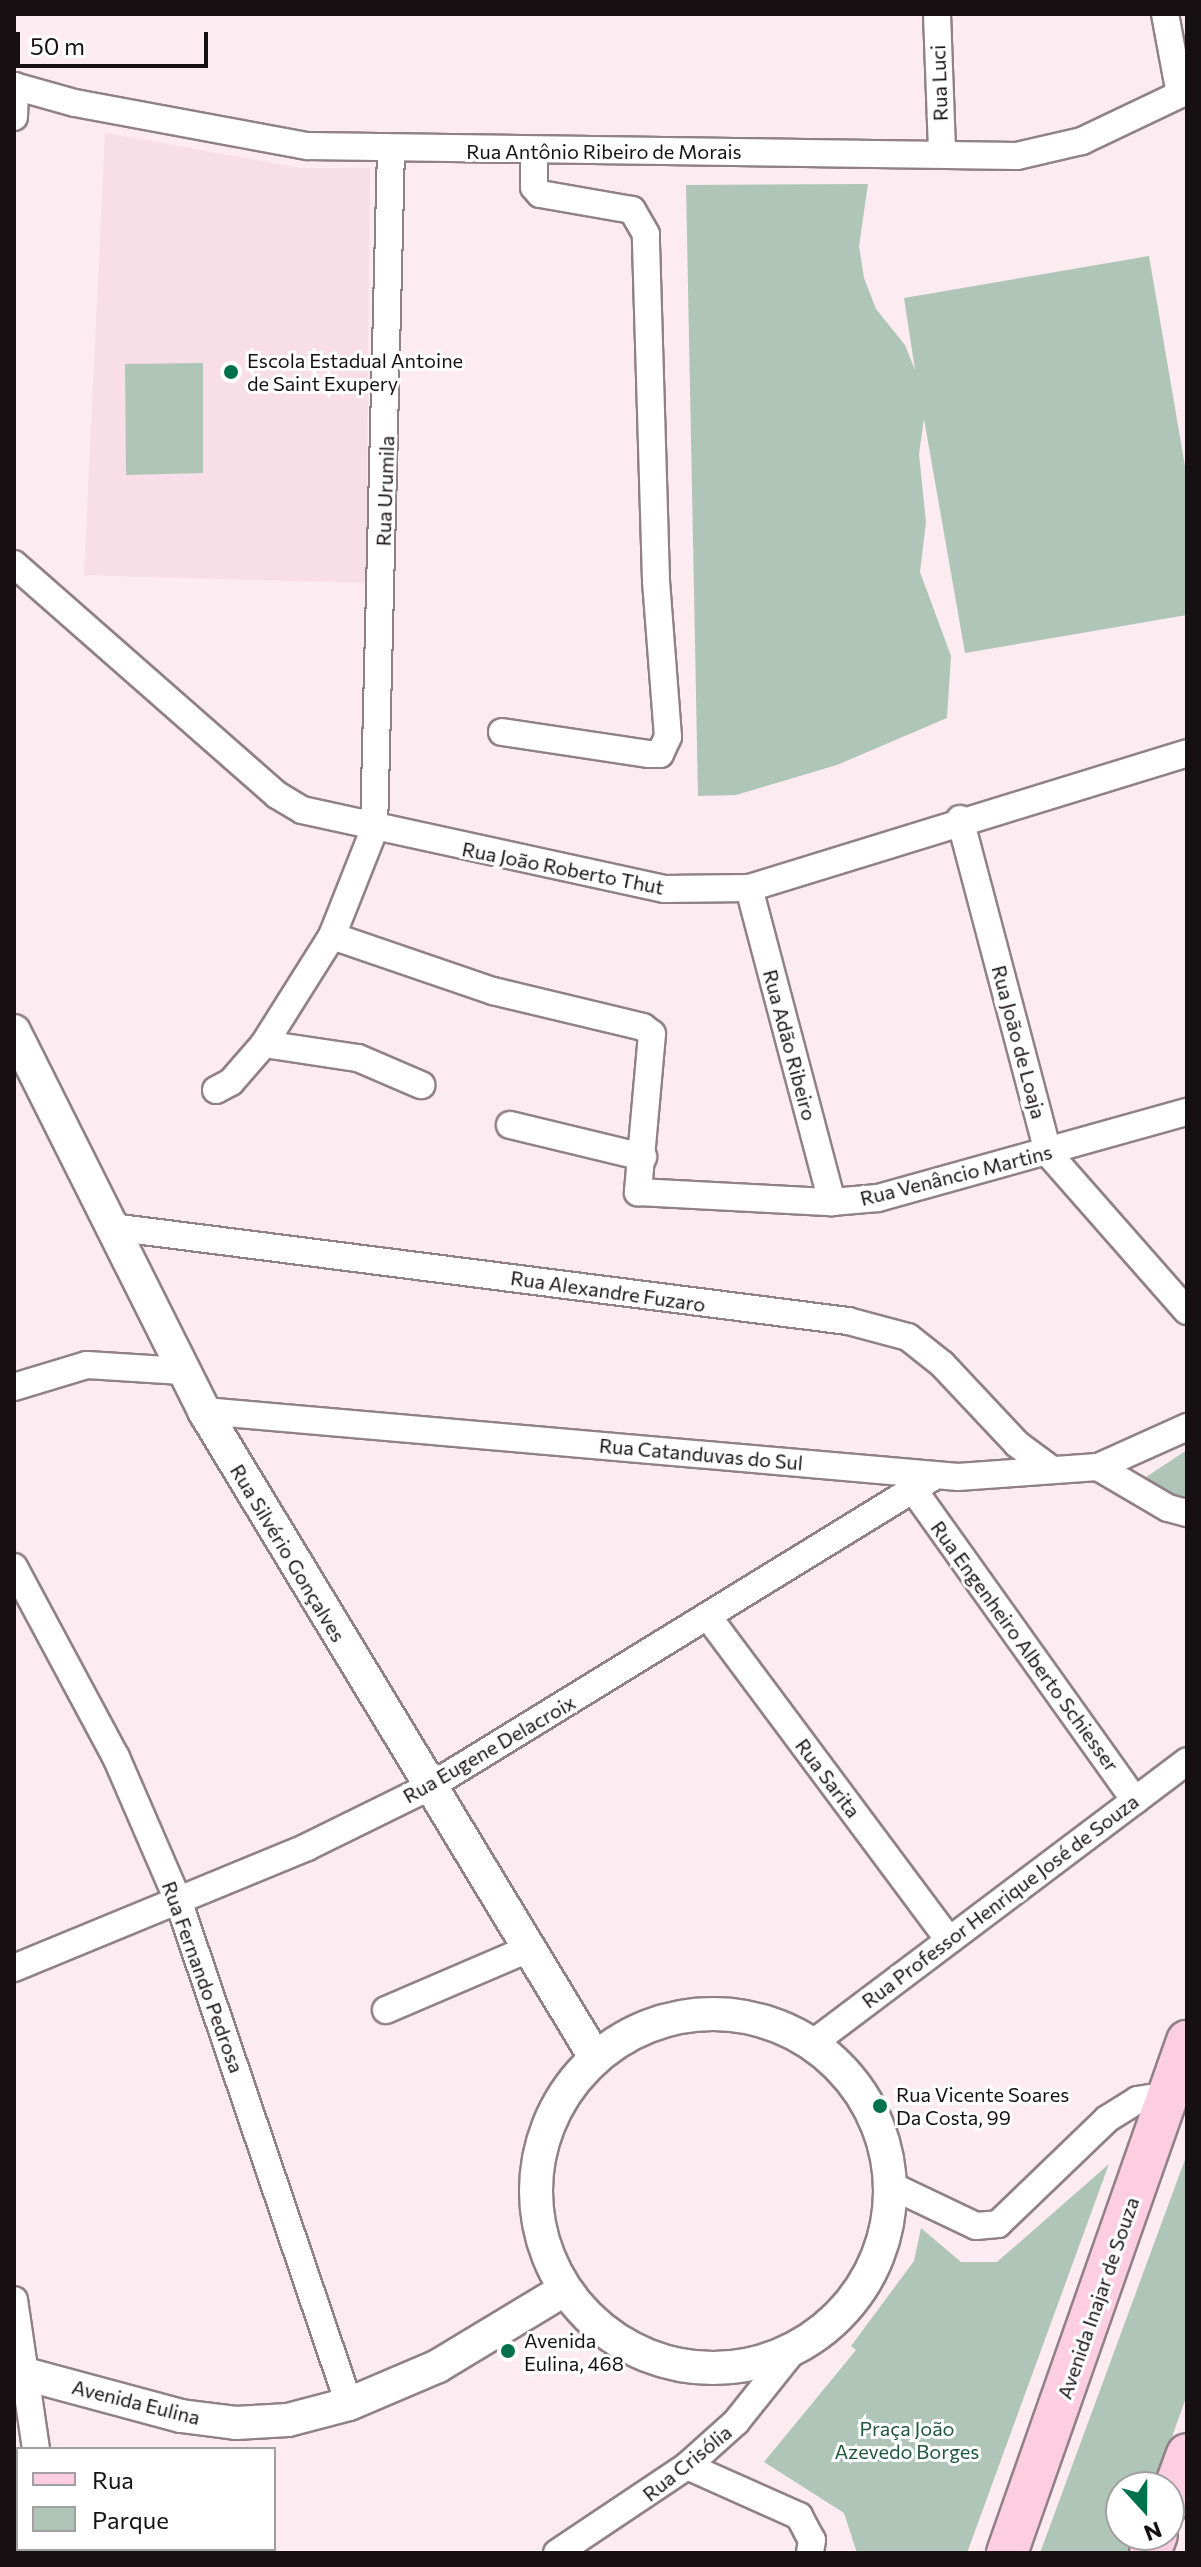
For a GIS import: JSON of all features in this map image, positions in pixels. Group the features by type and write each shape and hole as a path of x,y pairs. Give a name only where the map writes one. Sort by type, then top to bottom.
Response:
{"main road":[{"name":"Avenida Inajar de Souza","path":"1007,2553 1187,2041"}],"street":[{"name":"Rua Luci","path":"937,14 942,153"},
{"path":"1165,14 1184,93"},
{"name":"Rua Antônio Ribeiro de Morais","path":"14,86 75,103 308,146 391,151 942,153 1017,156 1082,141 1184,93"},
{"path":"14,86 14,117"},
{"name":"Rua Urumila","path":"374,830 391,151"},
{"path":"502,732 649,754 660,754 668,737 656,580 646,234 632,210 540,194 534,187 534,151"},
{"name":"Rua João Roberto Thut","path":"14,564 277,795 302,810 374,830 664,889 749,888 960,819 1187,753"},
{"name":"Rua João de Loaja","path":"960,819 1048,1153 1187,1311"},
{"path":"216,1090 231,1082 264,1044 332,936 374,830"},
{"name":"Rua Adão Ribeiro","path":"749,888 832,1202"},
{"name":"Rua Venâncio Martins","path":"332,936 493,991 643,1027 652,1034 638,1192 832,1202 878,1198 1187,1112"},
{"name":"Rua Silvério Gonçalves","path":"14,1031 204,1411 595,2057"},
{"path":"264,1044 358,1058 421,1085"},
{"path":"510,1125 643,1157"},
{"name":"Rua Alexandre Fuzaro","path":"112,1227 848,1321 908,1337 942,1364 1017,1444 1051,1469"},
{"path":"14,1387 87,1365 182,1371"},
{"name":"Rua Catanduvas do Sul","path":"204,1411 925,1484 1051,1469 1098,1467"},
{"path":"1187,1427 1098,1467 1120,1483 1187,1513"},
{"name":"Rua Eugene Delacroix","path":"14,1968 307,1847 429,1787 925,1484"},
{"name":"Rua Engenheiro Alberto Schiesser","path":"925,1484 1135,1800"},
{"name":"Rua Fernando Pedrosa","path":"14,1567 116,1757 178,1900 349,2404"},
{"name":"Rua Sarita","path":"709,1618 947,1937"},
{"name":"Rua Professor Henrique José de Souza","path":"813,2043 947,1937 1187,1761"},
{"path":"386,2010 528,1949"},
{"path":"701,2013 760,2018 813,2043 854,2081 882,2130 892,2186 886,2235 866,2281 835,2320 795,2348 746,2365 694,2368 644,2355 599,2328 564,2290 542,2244 534,2194 541,2143 562,2096 595,2057 644,2026 701,2013"},
{"path":"892,2186 962,2221 998,2224 1107,2119 1137,2100 1168,2095"},
{"name":"Avenida Eulina","path":"18,2372 181,2416 236,2423 288,2420 349,2404 438,2366 564,2290"},
{"path":"14,2300 18,2372 36,2447"},
{"name":"Rua Crisólia","path":"557,2553 687,2466 736,2422 795,2348"},
{"path":"687,2466 799,2516 812,2540 810,2553"}],"shaded area":[{"name":"Escola Estadual Antoine de Saint Exupery","path":"105,133 301,168 370,168 366,583 84,575"}],"green space":[{"path":"868,184 859,246 864,278 876,309 905,345 915,370 904,298 1149,256 1187,478 1187,615 965,653 924,419 919,454 926,522 920,572 951,656 947,718 837,765 736,795 698,796 686,185"},
{"path":"203,363 203,473 126,475 125,364"},
{"path":"1187,1450 1187,1502 1143,1479"},
{"path":"1187,2154 1187,2395 1160,2471 1105,2471 1105,2551 1130,2553 1040,2553"},
{"name":"Praça João Azevedo Borges","path":"1109,2164 967,2553 857,2553 844,2513 764,2462 856,2350 851,2346 914,2261 921,2228 961,2262 997,2262"}],"place":[{"name":"Escola Estadual Antoine de Saint Exupery","path":"231,372"},
{"name":"Rua Vicente Soares Da Costa, 99","path":"880,2106"},
{"name":"Avenida Eulina, 468","path":"508,2351"}]}
